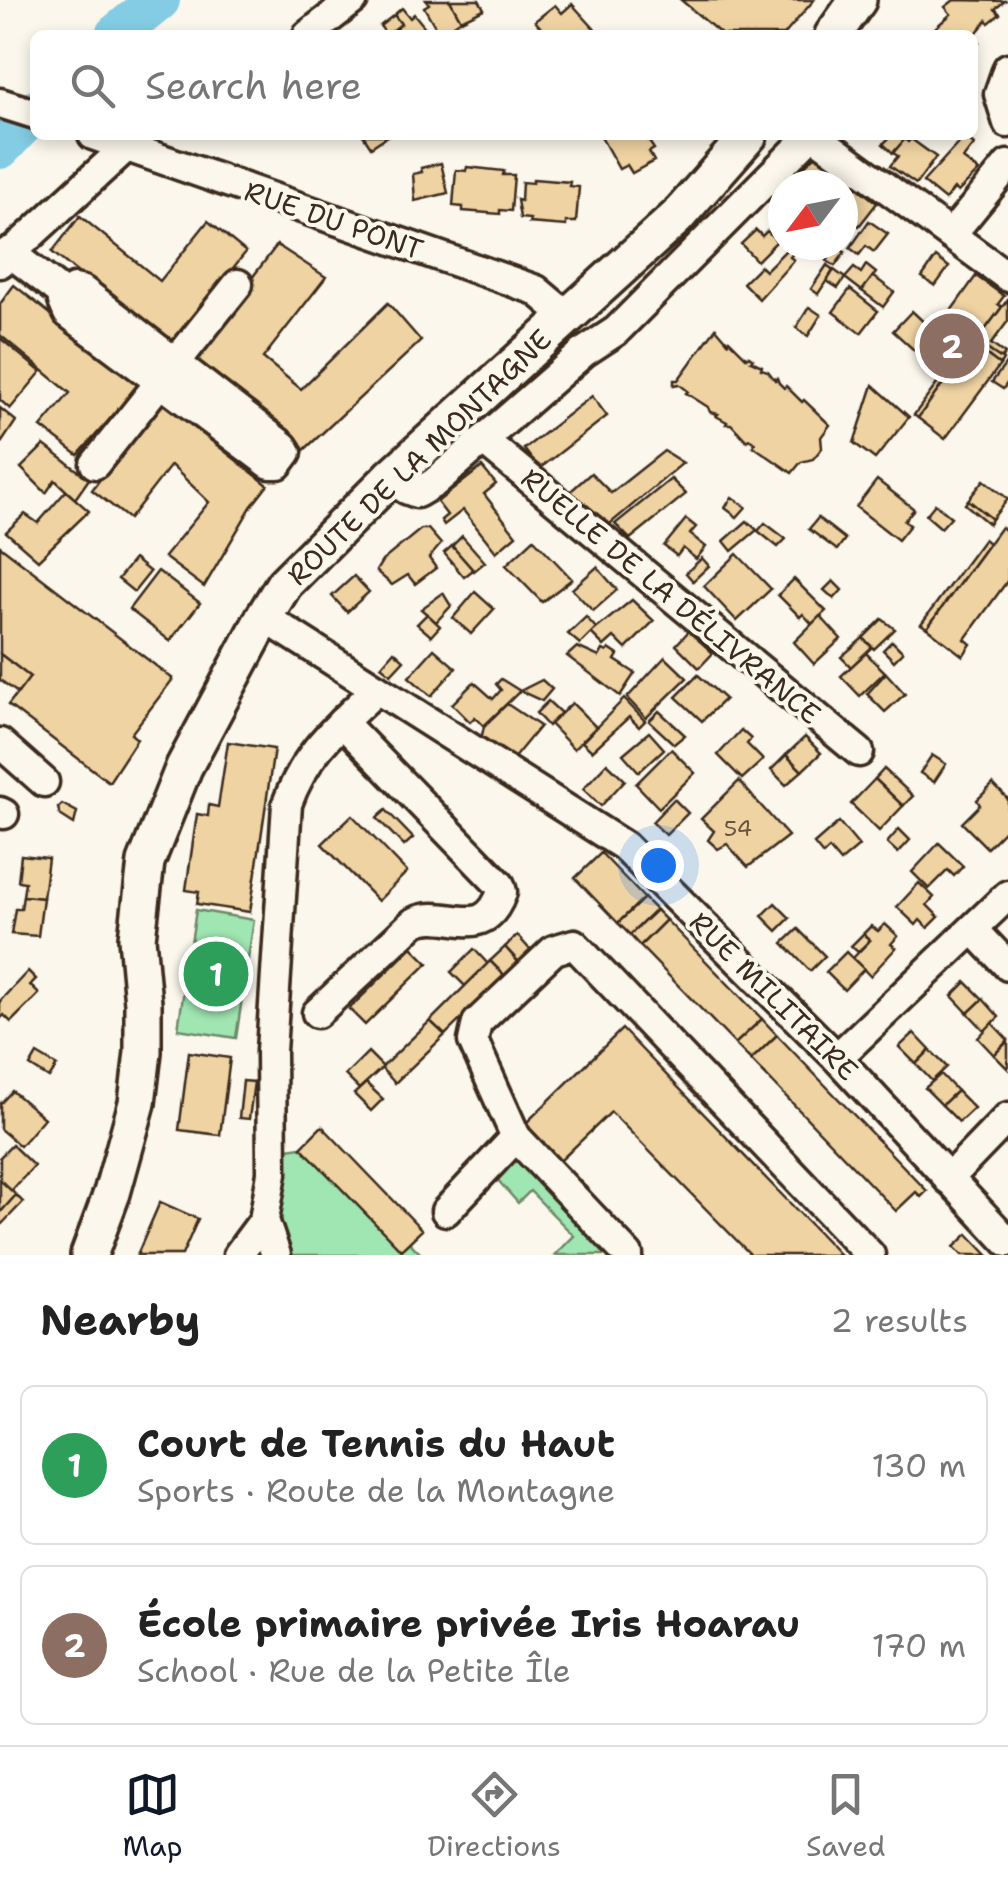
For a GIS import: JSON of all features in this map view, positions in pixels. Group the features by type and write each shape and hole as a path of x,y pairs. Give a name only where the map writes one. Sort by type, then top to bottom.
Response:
{"main road":[{"path":"837,30 858,0"},
{"name":"ROUTE DE LA MONTAGNE","path":"89,1250 122,1164 138,1103 143,1003 137,938 146,862 184,767 264,617 284,584 391,477 677,216 744,140"}],"street":[{"path":"314,30 353,0"},
{"path":"1008,68 999,94 1008,122"},
{"path":"0,103 30,112"},
{"path":"391,477 406,489 417,493 425,490 584,352 616,331 808,140"},
{"path":"820,140 1008,277"},
{"path":"132,141 5,258 65,295 74,288 82,291 168,372"},
{"name":"RUE DU PONT","path":"132,141 536,290 568,316"},
{"path":"951,235 1008,165"},
{"path":"95,464 238,284"},
{"name":"RUELLE DE LA DÉLIVRANCE","path":"483,440 859,752"},
{"name":"RUE MILITAIRE","path":"264,617 624,846 837,1058 1008,1242"},
{"path":"238,1255 264,1220 272,1173 270,1051 287,804 298,774 311,754 377,689"},
{"path":"317,1013 418,919 478,921 490,914 502,892 500,885 342,722"},
{"path":"0,743 44,782"},
{"path":"837,1058 1008,895"},
{"path":"974,929 1008,966"},
{"path":"628,1255 516,1137 473,1041 477,1023 554,950 574,944 870,1255"},
{"path":"948,1179 1008,1117"},
{"path":"446,1210 516,1137"},
{"path":"264,1220 276,1255"}],"green space":[{"path":"196,910 254,920 236,1038 178,1029"},
{"path":"301,1147 400,1249 409,1242 422,1255 290,1255 282,1235 280,1150"},
{"path":"514,1157 609,1255 555,1255 574,1236 530,1191 518,1203 496,1178"}],"building":[{"path":"426,0 450,0 461,20 447,30 437,30 424,7 429,4"},
{"path":"450,0 479,0 484,9 461,20"},
{"path":"681,0 814,0 788,30 716,30"},
{"path":"954,0 1005,1 995,9 1000,14 989,23 987,20 978,31 933,30 951,14 945,7"},
{"path":"572,4 595,30 541,30 535,21 555,5 562,13"},
{"path":"402,8 410,18 414,14 427,30 395,30 401,24 394,15"},
{"path":"394,15 401,24 393,30 380,26"},
{"path":"603,140 648,140 654,149 649,152 654,161 632,173 627,165 619,169"},
{"path":"887,140 904,140 893,153 883,144"},
{"path":"904,140 912,140 936,157 916,184 890,166 898,156 893,153"},
{"path":"961,140 974,145 963,159 979,171 958,192 954,189 945,200 923,182"},
{"path":"816,155 832,168 830,170 800,170"},
{"path":"441,163 448,193 415,201 413,174"},
{"path":"467,167 514,175 511,211 463,211 463,207 453,206 456,170 466,171"},
{"path":"533,179 570,182 569,186 579,187 576,222 566,222 566,226 529,223 530,219 520,218 517,200 521,201 522,182 533,183"},
{"path":"858,188 877,203 858,225"},
{"path":"80,216 160,281 208,221 246,252 169,347 52,252"},
{"path":"869,221 888,234 874,252 866,246 859,255 858,237"},
{"path":"756,230 762,236 768,232 768,250 757,261 741,244"},
{"path":"277,245 326,277 263,358 301,389 388,303 421,341 302,452 188,362"},
{"path":"936,257 949,267 935,286 922,277"},
{"path":"776,260 794,260 759,299 743,283 760,266 765,271"},
{"path":"827,265 833,271 818,294 811,289"},
{"path":"866,265 876,273 862,291 845,278 854,268 861,273"},
{"path":"834,270 845,278 838,288 827,281"},
{"path":"873,276 894,292 883,307 862,291"},
{"path":"976,276 1004,296 998,304 1002,307 976,342 946,318"},
{"path":"14,285 140,385 78,455 41,427 70,393 0,335 0,304"},
{"path":"850,289 878,311 861,333 833,312"},
{"path":"1008,299 1008,321 991,344 1005,354 1001,359 976,342"},
{"path":"809,307 821,315 808,336 796,328"},
{"path":"912,311 944,341 926,361 893,331"},
{"path":"716,328 830,425 821,437 822,448 792,473 679,384 674,385"},
{"path":"0,338 41,372 10,409 0,400"},
{"path":"971,338 1003,360 1000,365 972,344 918,418 914,415"},
{"path":"972,344 1000,365 945,439 918,418"},
{"path":"1008,361 1008,382 1003,389 992,382"},
{"path":"873,385 909,417 875,459 854,443"},
{"path":"592,396 607,416 539,469 524,449"},
{"path":"159,400 268,485 204,587 164,557 209,502 171,465 129,519 92,490"},
{"path":"0,408 16,421 2,442 0,440"},
{"path":"44,445 89,479 75,499 55,480 46,493 21,468"},
{"path":"664,451 683,463 605,528 563,498 591,473 611,493"},
{"path":"482,467 496,484 484,494 516,535 496,552 463,510 444,525 441,520 447,515 437,502"},
{"path":"671,479 686,494 630,539 615,524"},
{"path":"877,480 914,509 904,521 910,525 898,540 856,507"},
{"path":"984,480 1008,499 992,519 968,500"},
{"path":"66,491 89,511 38,560 6,532 25,514 38,523"},
{"path":"732,497 746,507 737,517 725,508"},
{"path":"968,500 992,519 989,524 965,504"},
{"path":"935,504 951,517 941,528 926,515"},
{"path":"818,518 845,539 837,550 809,529"},
{"path":"686,519 696,527 690,534 706,547 696,559 683,548 677,556 664,546"},
{"path":"747,521 757,530 732,551 724,541"},
{"path":"765,523 786,539 778,547 758,531"},
{"path":"1001,527 1008,532 1008,580 965,639 971,644 963,656 927,628"},
{"path":"421,529 428,529 441,544 429,558 436,568 415,584 408,575 392,585 376,571 382,561"},
{"path":"462,536 485,562 474,571 452,546"},
{"path":"534,539 572,579 542,602 506,565"},
{"path":"984,539 989,543 927,628 921,624"},
{"path":"0,546 173,679 131,734 137,739 109,782 8,705 30,677 0,654"},
{"path":"452,546 473,570 464,577 444,553"},
{"path":"737,554 771,589 737,621 704,586"},
{"path":"702,558 709,566 693,581 686,573"},
{"path":"134,559 150,572 134,592 118,579"},
{"path":"597,567 617,590 593,611 572,589"},
{"path":"158,571 200,603 170,641 129,609"},
{"path":"354,576 369,592 347,612 332,596"},
{"path":"794,579 826,611 812,624 778,595"},
{"path":"833,581 842,590 834,599 824,590"},
{"path":"475,592 494,609 471,634 453,618"},
{"path":"443,593 451,606 436,622 421,609"},
{"path":"632,600 654,621 626,649 614,637 604,646 591,633"},
{"path":"427,614 440,626 431,636 417,624"},
{"path":"820,616 841,639 814,664 794,642"},
{"path":"586,617 596,628 580,644 568,634"},
{"path":"882,619 895,629 874,649 863,638"},
{"path":"689,631 713,653 699,668 676,645"},
{"path":"863,638 872,647 851,667 841,657"},
{"path":"892,641 903,652 894,661 883,650"},
{"path":"577,647 599,657 609,649 618,655 615,660 635,673 620,696 567,656"},
{"path":"434,649 456,668 431,696 409,677"},
{"path":"394,651 404,660 391,674 381,666"},
{"path":"866,653 885,672 860,696 841,676"},
{"path":"0,654 30,677 18,693 0,680"},
{"path":"665,657 687,678 646,718 627,698"},
{"path":"886,673 905,694 885,712 867,694"},
{"path":"698,675 725,699 702,721 676,697"},
{"path":"501,679 520,691 484,726 475,717 470,722 452,704 474,682 493,699 501,690 496,684"},
{"path":"542,680 552,689 542,701 520,691"},
{"path":"624,699 645,721 639,727 629,717 592,751 582,742"},
{"path":"548,701 561,713 548,726 536,713"},
{"path":"572,703 596,727 574,749 550,724"},
{"path":"507,704 540,726 513,759 481,740 484,726"},
{"path":"659,711 685,735 674,744 649,721"},
{"path":"741,730 751,739 747,744 763,760 742,779 718,755"},
{"path":"649,732 664,749 639,772 623,754"},
{"path":"805,737 821,753 802,771 786,755"},
{"path":"228,742 274,749 250,912 197,904 199,892 186,890 197,814 208,816 209,805 218,807"},
{"path":"671,749 695,773 659,808 636,784"},
{"path":"786,755 802,771 786,785 771,770"},
{"path":"932,755 946,764 934,782 920,773"},
{"path":"607,763 625,780 601,806 583,789"},
{"path":"884,769 913,796 903,806 875,779"},
{"path":"875,779 903,806 879,831 851,804"},
{"path":"739,781 788,836 748,867 727,844 718,849 708,840 714,831 701,819"},
{"path":"993,784 1008,799 1008,827 987,848 962,823"},
{"path":"674,799 688,813 666,835 652,822"},
{"path":"62,804 77,812 74,824 60,815 58,808"},
{"path":"386,810 413,838 404,846 377,818"},
{"path":"352,815 407,872 378,901 322,844"},
{"path":"839,822 859,846 840,862 829,849 823,855 814,844"},
{"path":"899,829 910,840 898,853 887,843"},
{"path":"939,843 963,866 954,876 948,870 929,889 912,872"},
{"path":"601,853 644,898 618,923 575,878"},
{"path":"21,855 48,858 43,898 23,896 25,882 18,881"},
{"path":"919,883 934,897 927,905 939,917 928,928 920,920 916,925 897,907"},
{"path":"23,896 43,898 38,936 11,934 15,909 21,909"},
{"path":"644,898 656,910 630,935 618,923"},
{"path":"775,903 790,918 777,931 762,916"},
{"path":"656,910 666,920 640,946 630,935"},
{"path":"666,920 762,1019 735,1044 640,946"},
{"path":"885,924 898,936 891,944 896,948 870,976 853,958 870,940 863,934 871,926 878,931"},
{"path":"798,929 825,956 810,971 783,943"},
{"path":"863,934 870,940 858,952 851,946"},
{"path":"517,935 532,952 520,963 505,947"},
{"path":"412,947 428,963 365,1025 349,1009"},
{"path":"505,947 519,963 505,976 490,961"},
{"path":"474,949 488,964 465,986 451,972"},
{"path":"846,952 864,969 844,990 826,972"},
{"path":"490,961 505,976 445,1035 430,1021"},
{"path":"28,971 36,979 30,985 39,994 11,1022 4,1015 0,1019 0,1001"},
{"path":"966,982 983,999 968,1013 952,996"},
{"path":"983,999 999,1017 985,1031 968,1013"},
{"path":"762,1019 777,1035 751,1060 735,1044"},
{"path":"430,1021 445,1035 395,1083 381,1068"},
{"path":"992,1023 1008,1040 994,1055 978,1038"},
{"path":"622,1029 840,1255 751,1255 611,1112 560,1161 524,1125"},
{"path":"914,1033 930,1050 916,1064 899,1047"},
{"path":"777,1035 927,1191 921,1197 916,1192 896,1211 751,1060"},
{"path":"1008,1041 1008,1069 994,1055"},
{"path":"930,1050 947,1067 932,1081 916,1064"},
{"path":"189,1052 230,1058 220,1135 179,1130"},
{"path":"368,1052 383,1067 359,1089 345,1075"},
{"path":"37,1054 57,1066 49,1078 30,1066"},
{"path":"941,1074 957,1091 942,1105 925,1088"},
{"path":"243,1081 254,1082 249,1119 239,1118"},
{"path":"366,1083 383,1099 371,1111 354,1094"},
{"path":"12,1091 44,1118 20,1146 0,1129 0,1104"},
{"path":"957,1091 974,1108 959,1122 942,1105"},
{"path":"322,1126 422,1230 401,1250 301,1147"},
{"path":"12,1145 34,1166 11,1191 0,1180 0,1157"},
{"path":"0,1180 16,1195 0,1213"},
{"path":"16,1195 23,1202 0,1226 0,1213"},
{"path":"160,1202 198,1219 182,1255 137,1255"},
{"path":"968,1234 988,1255 962,1255 954,1247"}],"waterway":[{"path":"122,30 159,0"},
{"path":"0,148 30,116"}],"place":[{"name":"École primaire privée Iris Hoarau","path":"952,346"},
{"name":"Court de Tennis du Haut","path":"216,974"}]}
